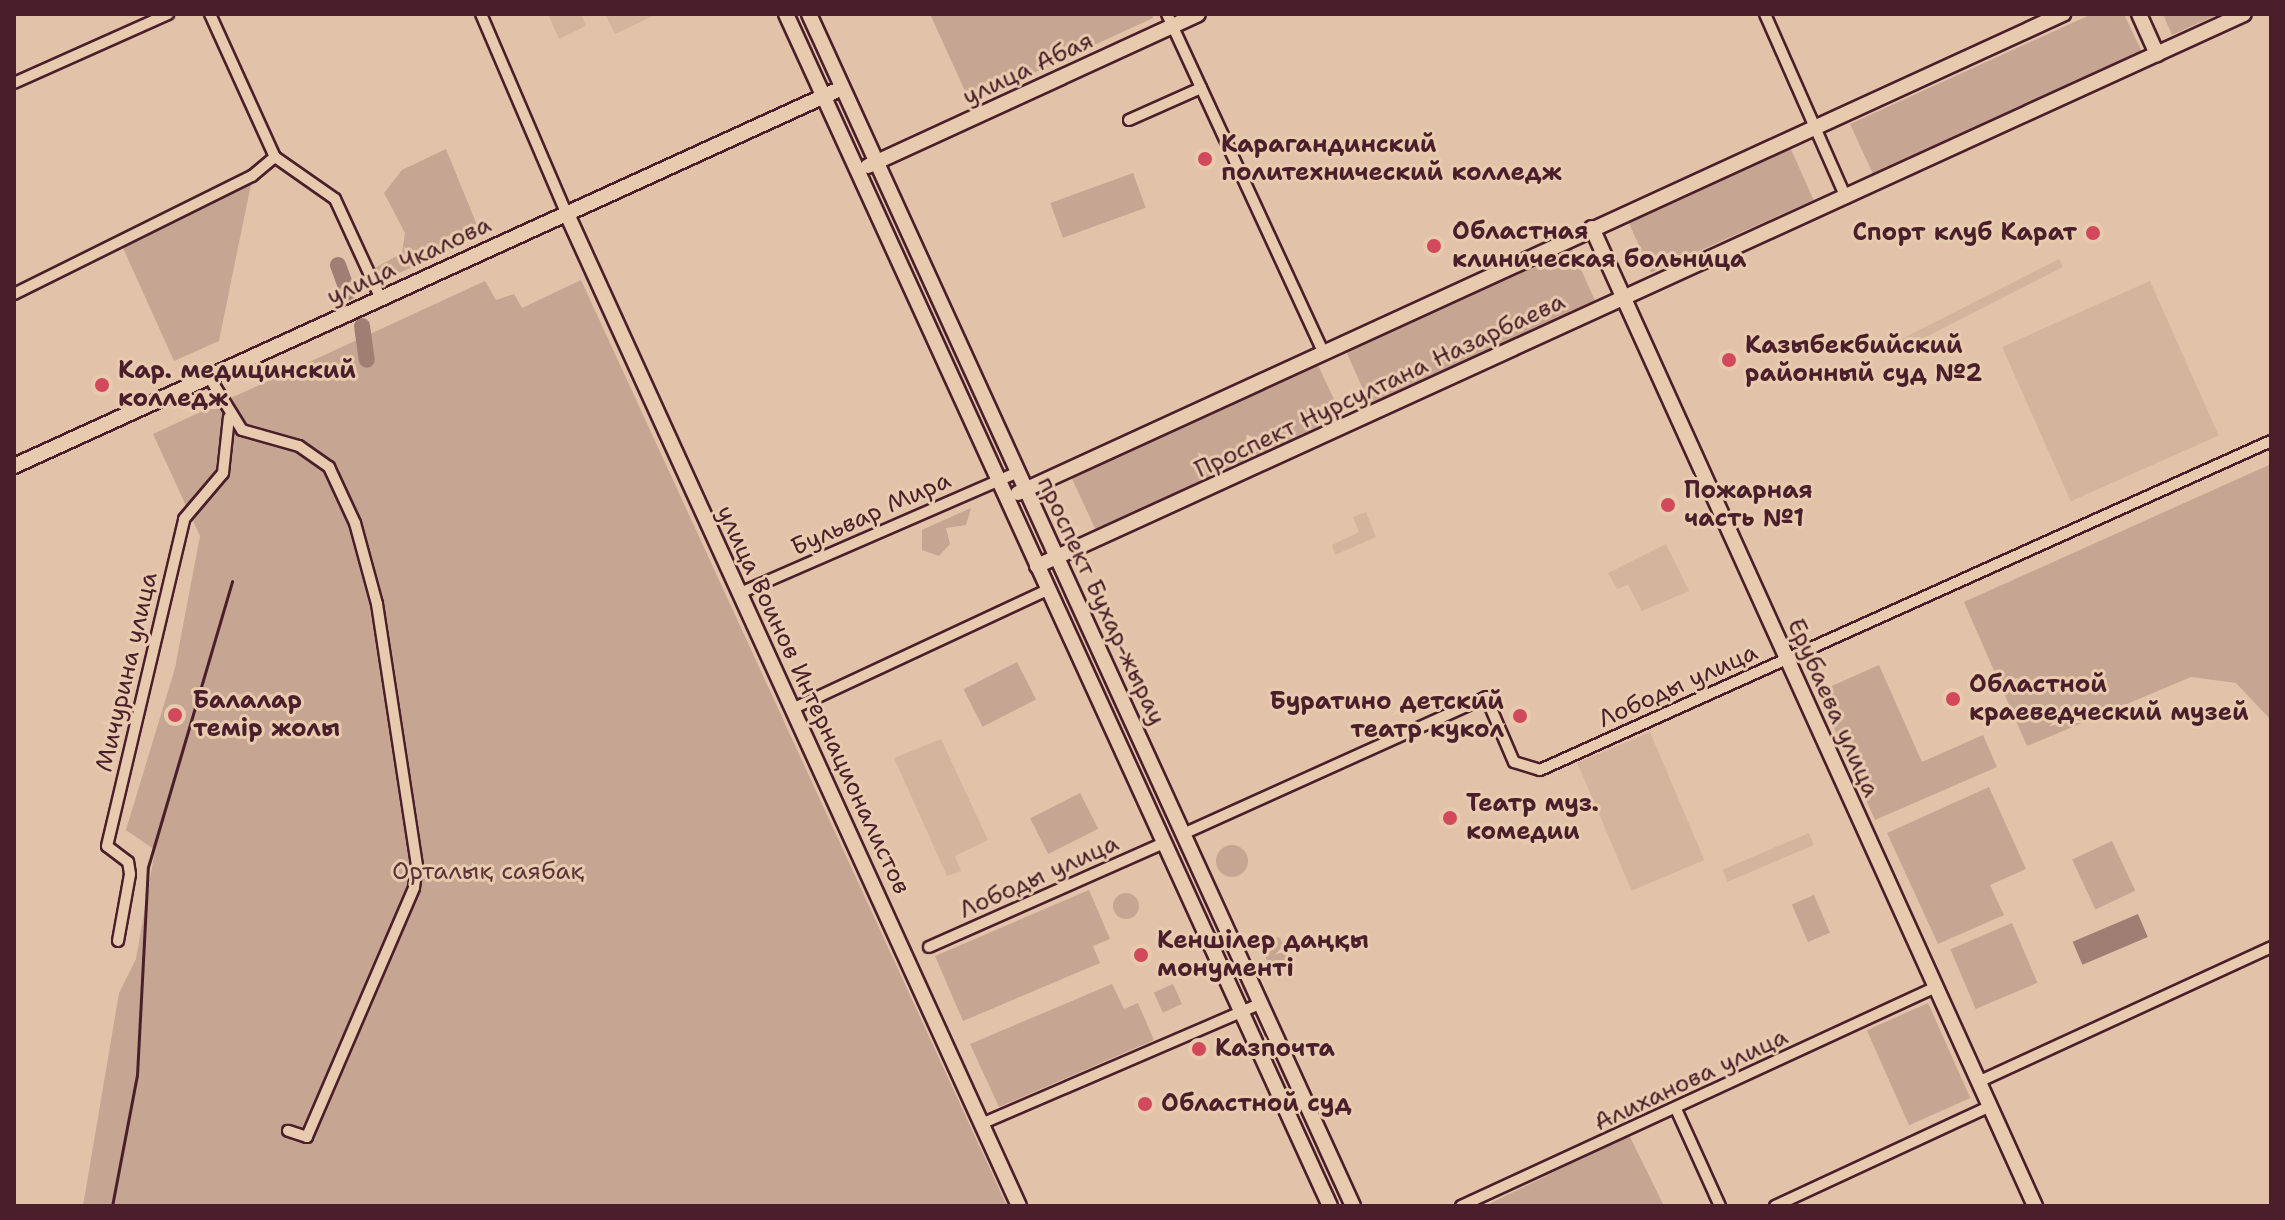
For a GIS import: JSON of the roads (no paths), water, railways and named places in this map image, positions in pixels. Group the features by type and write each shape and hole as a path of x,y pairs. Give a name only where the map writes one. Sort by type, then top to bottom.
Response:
{"main road":[{"name":"улица Абая","path":"857,171 1170,20 1198,14"},
{"path":"1007,498 2063,14"},
{"path":"2139,14 2157,54"},
{"name":"Проспект Нурсултана Назарбаева","path":"1037,566 2244,14"},
{"path":"788,19 811,15"},
{"name":"проспект Бухар-жырау","path":"811,15 1353,1206"},
{"name":"проспект Бухар-жырау","path":"788,19 1330,1206"},
{"name":"улица Чкалова","path":"14,466 842,88"},
{"name":"улица Воинов Интернационалистов","path":"566,212 1019,1206"},
{"name":"Ерубаева улица","path":"1592,228 2035,1206"}],"street":[{"path":"14,83 168,14"},
{"path":"210,14 275,157 335,199 381,299"},
{"path":"481,14 566,212"},
{"path":"1765,14 1846,198"},
{"path":"1170,20 1323,352"},
{"path":"1129,120 1201,88"},
{"path":"14,294 252,176 275,157"},
{"path":"209,377 229,417 242,430 299,446 329,467 355,523 375,589 417,866 414,888 307,1137 288,1131"},
{"name":"Мичурина улица","path":"118,941 130,874 128,862 107,846 184,519 223,473 229,417"},
{"name":"Лободы улица","path":"1183,834 1486,697 1514,762 1533,771 2271,441"},
{"name":"Бульвар Мира","path":"740,593 1018,472"},
{"path":"792,709 1047,590"},
{"name":"Лободы улица","path":"929,947 1164,843"},
{"path":"1978,1082 2271,947"},
{"name":"Алиханова улица","path":"1461,1206 1936,987"},
{"path":"981,1124 1262,1003"},
{"path":"1775,1206 1990,1106"},
{"path":"1676,1109 1720,1206"}],"waterway":[{"path":"338,265 348,292"},
{"path":"362,326 367,360"}],"railway":[{"path":"112,1206 137,1075 148,867 232,581"}],"place":[{"name":"Карагандинский политехнический колледж","path":"1205,159"},
{"name":"Спорт клуб Карат","path":"2093,233"},
{"name":"Областная клиническая больница","path":"1434,246"},
{"name":"Казыбекбийский районный суд №2","path":"1729,360"},
{"name":"Кар. медицинский колледж","path":"102,385"},
{"name":"Пожарная часть №1","path":"1668,505"},
{"name":"Областной краеведческий музей","path":"1953,699"},
{"name":"Балалар темір жолы","path":"175,715"},
{"name":"Буратино детский театр кукол","path":"1520,716"},
{"name":"Театр муз. комедии","path":"1450,818"},
{"name":"Кеншілер даңқы монументі","path":"1141,955"},
{"name":"Казпочта","path":"1199,1049"},
{"name":"Областной суд","path":"1145,1104"}],"park label":[{"name":"Орталық саябақ","path":"488,872"}]}
